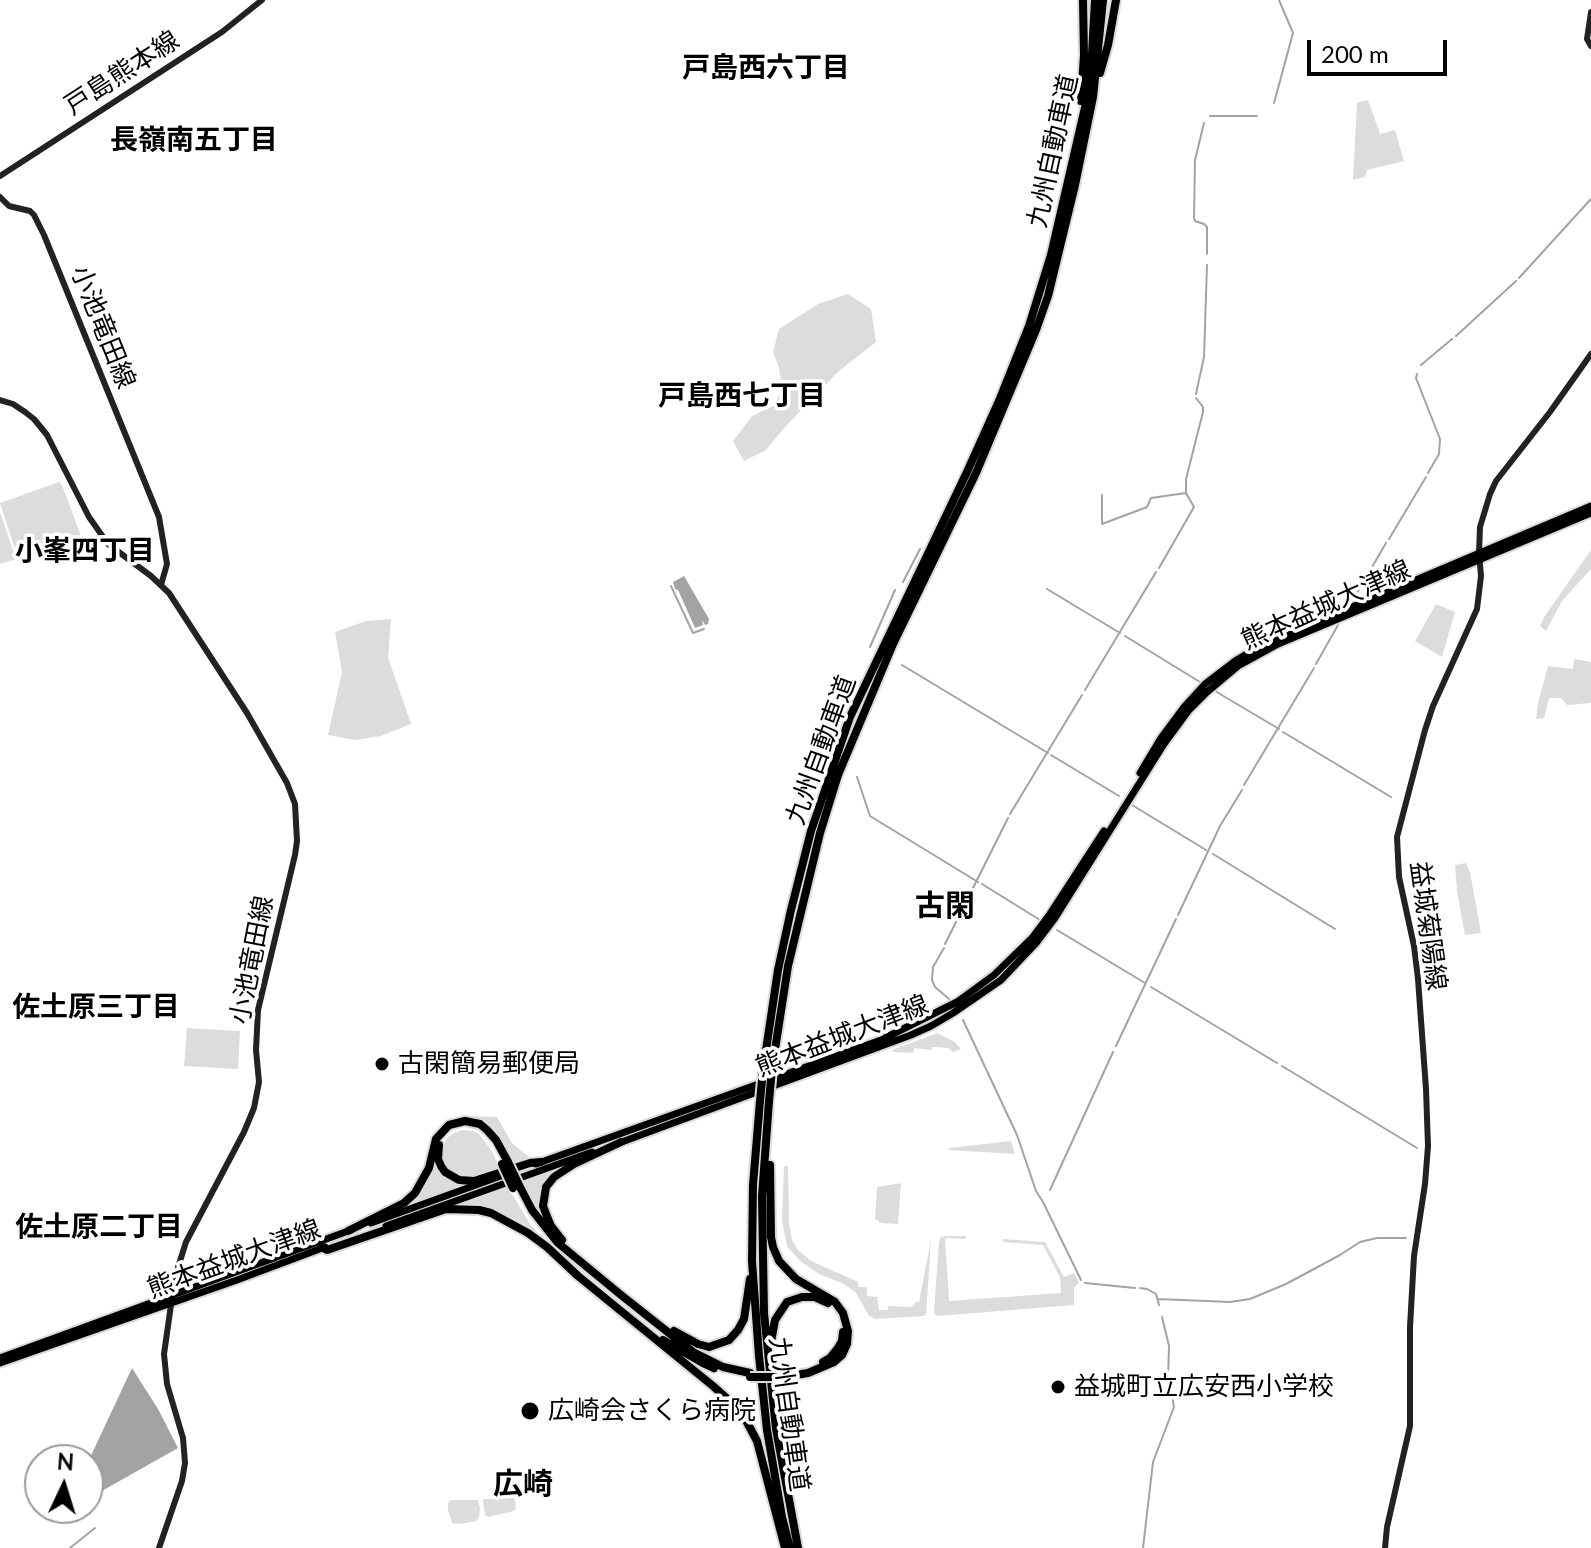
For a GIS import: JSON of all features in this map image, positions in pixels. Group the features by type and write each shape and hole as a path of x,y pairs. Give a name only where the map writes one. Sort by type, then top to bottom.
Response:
{"highway":[{"path":"1068,185 1082,98 1083,0"},
{"name":"九州自動車道","path":"787,1548 767,1430 752,1261 753,1185 778,970 811,831 855,705 999,401 1029,326 1051,255 1087,99 1095,0"},
{"name":"九州自動車道","path":"768,1070 788,966 820,833 838,775 893,644 976,473 1036,330 1057,264 1093,97 1103,0"},
{"path":"1093,97 1108,45 1116,0"},
{"path":"645,1329 703,1363 722,1371 750,1375 808,1373 834,1362 842,1355 848,1331 843,1313 835,1302 785,1270 773,1247 765,1101"},
{"name":"九州自動車道","path":"765,1101 762,1218 764,1313 776,1429 798,1548"},
{"path":"348,1231 404,1203 415,1193 429,1168 436,1139 449,1125 465,1121 480,1124 496,1140 532,1218 578,1276"},
{"path":"505,1163 483,1131 472,1126 461,1125 450,1129 438,1152 445,1172 459,1180 474,1181 541,1162"},
{"path":"586,1266 551,1226 543,1206 546,1187 554,1177 574,1164 621,1142"},
{"path":"517,1188 558,1243 693,1352 723,1367 750,1375"},
{"path":"323,1248 327,1250 446,1209 479,1210 506,1220 528,1233 741,1411 757,1441 787,1548"},
{"path":"652,1319 698,1344 709,1347 729,1340 744,1319 752,1261"},
{"path":"769,1354 775,1320 787,1302 815,1297 835,1310 841,1320 843,1336 833,1355 811,1368 784,1375"}],"main road":[{"name":"戸島熊本線","path":"0,176 222,32 262,0"},
{"path":"1591,12 1587,39 1591,46"},
{"name":"小池竜田線","path":"0,197 9,206 30,211 44,235 159,517 167,564 161,585"},
{"name":"益城菊陽線","path":"1385,1548 1410,1426 1413,1268 1428,1146 1418,979 1399,877 1397,837 1433,706 1477,609 1481,576 1480,527 1484,510 1496,481 1591,354"},
{"name":"小池竜田線","path":"0,400 13,404 34,419 47,435 89,517 108,544 151,576 178,605 247,713 287,783 295,804 297,841 258,1010 256,1050 259,1082 254,1108 186,1242 178,1266 165,1362 167,1384 185,1449 185,1463 159,1548"},
{"name":"熊本益城大津線","path":"173,1298 621,1142 931,1026 1001,980 1026,955 1087,869 1164,744 1189,710 1238,666 1278,644 1591,506"},
{"name":"熊本益城大津線","path":"0,1360 348,1231 881,1040 957,1002 994,975 1041,926 1082,867 1161,738 1205,684 1235,661 1271,640 1591,513"}],"shaded area":[{"path":"1368,100 1380,134 1395,130 1404,161 1367,170 1365,177 1353,180 1357,103"},
{"path":"848,294 871,309 876,342 839,371 766,450 744,461 733,441 752,416 775,405 782,386 773,352 779,329 818,304"},
{"path":"59,482 84,544 18,559 0,503"},
{"path":"0,512 16,559 0,564"},
{"path":"1591,550 1591,569 1562,601 1546,631 1540,626 1544,617"},
{"path":"684,576 709,619 708,624 705,625 702,620 703,625 695,628 675,589 673,582"},
{"path":"1436,604 1455,612 1442,657 1415,641"},
{"path":"391,619 388,657 411,724 381,736 355,740 328,735 342,672 335,632 366,621"},
{"path":"1574,659 1591,662 1591,703 1567,705 1561,698 1549,698 1544,718 1536,719 1548,666 1573,669"},
{"path":"1466,863 1481,933 1465,935 1455,865"},
{"path":"1410,893 1426,893 1429,946 1422,948"},
{"path":"187,1028 240,1031 238,1069 184,1066"},
{"path":"937,1033 955,1042 961,1049 953,1052 948,1048 914,1048 913,1053 892,1050"},
{"path":"462,1116 497,1117 512,1143 530,1158 511,1165 481,1121 467,1117 449,1119"},
{"path":"461,1130 479,1134 492,1151 500,1169 464,1178 445,1166 442,1148 449,1136"},
{"path":"1011,1141 1015,1154 949,1150 949,1148"},
{"path":"435,1149 445,1177 465,1185 410,1205 408,1202"},
{"path":"570,1161 551,1177 543,1224 517,1180"},
{"path":"784,1166 788,1166 789,1224 798,1250 811,1261 858,1282 858,1287 867,1287 867,1296 877,1297 879,1310 888,1310 888,1306 912,1307 919,1302 931,1240 926,1315 875,1319 869,1316 856,1293 799,1260 787,1246 782,1220"},
{"path":"901,1183 898,1224 881,1223 875,1219 877,1187"},
{"path":"506,1184 530,1224 555,1252 480,1207 449,1205"},
{"path":"945,1236 966,1236 965,1239 945,1238 949,1301 1061,1293 1060,1277 1043,1245 1003,1242 1003,1239 1045,1242 1064,1277 1074,1273 1079,1282 1074,1288 1074,1305 937,1316 934,1313 939,1242"},
{"path":"132,1368 178,1448 104,1490 104,1444 96,1444"},
{"path":"510,1492 515,1501 514,1511 485,1515 483,1499 500,1499"},
{"path":"450,1500 478,1500 479,1517 476,1521 452,1523 448,1510"}],"waterway":[{"path":"1274,103 1293,33 1279,0"},
{"path":"1210,116 1257,116"},
{"path":"1204,123 1195,160 1194,218 1207,227 1207,254"},
{"path":"1519,278 1591,199"},
{"path":"1196,394 1204,357 1207,265"},
{"path":"1456,336 1516,281"},
{"path":"1421,365 1452,339"},
{"path":"1417,374 1440,439 1439,454 1428,473"},
{"path":"1159,568 1194,507 1186,493 1186,479 1203,412 1196,398"},
{"path":"1389,539 1426,477"},
{"path":"1102,495 1102,524 1147,507 1151,498 1186,493"},
{"path":"1354,598 1386,543"},
{"path":"903,582 920,549"},
{"path":"1085,690 1156,572"},
{"path":"671,586 693,633 704,629"},
{"path":"1047,589 1120,633"},
{"path":"870,647 895,590"},
{"path":"1316,664 1338,625"},
{"path":"1125,636 1200,682"},
{"path":"902,665 1048,753"},
{"path":"1244,785 1314,668"},
{"path":"1215,691 1279,729"},
{"path":"1010,814 1082,695"},
{"path":"1283,732 1391,797"},
{"path":"1051,755 1119,796"},
{"path":"857,777 870,816 978,882"},
{"path":"1178,915 1220,826 1242,790"},
{"path":"1132,805 1206,850"},
{"path":"945,944 1008,818"},
{"path":"1213,854 1335,929"},
{"path":"982,884 1040,920"},
{"path":"1116,1046 1176,919"},
{"path":"1057,930 1145,983"},
{"path":"944,948 933,967 932,980 935,987 949,999"},
{"path":"1151,987 1277,1063"},
{"path":"963,1020 1017,1135 1036,1191 1081,1280"},
{"path":"1050,1190 1113,1052"},
{"path":"1282,1066 1417,1148"},
{"path":"1158,1299 1230,1302 1250,1299 1286,1284 1360,1242 1377,1238 1406,1238"},
{"path":"1085,1283 1135,1288"},
{"path":"1140,1288 1156,1294 1159,1305"},
{"path":"1162,1317 1169,1346 1168,1380"},
{"path":"1143,1548 1153,1462 1174,1407 1171,1390"},
{"path":"70,1548 95,1528"}],"place":[{"name":"古閑簡易郵便局","path":"382,1064"},
{"name":"益城町立広安西小学校","path":"1058,1387"},
{"name":"広崎会さくら病院","path":"530,1411"}],"district":[{"name":"戸島西六丁目","path":"766,68"},
{"name":"長嶺南五丁目","path":"194,140"},
{"name":"戸島西七丁目","path":"742,396"},
{"name":"小峯四丁目","path":"85,551"},
{"name":"古閑","path":"945,906"},
{"name":"佐土原三丁目","path":"96,1007"},
{"name":"佐土原二丁目","path":"99,1227"},
{"name":"広崎","path":"523,1484"}]}
